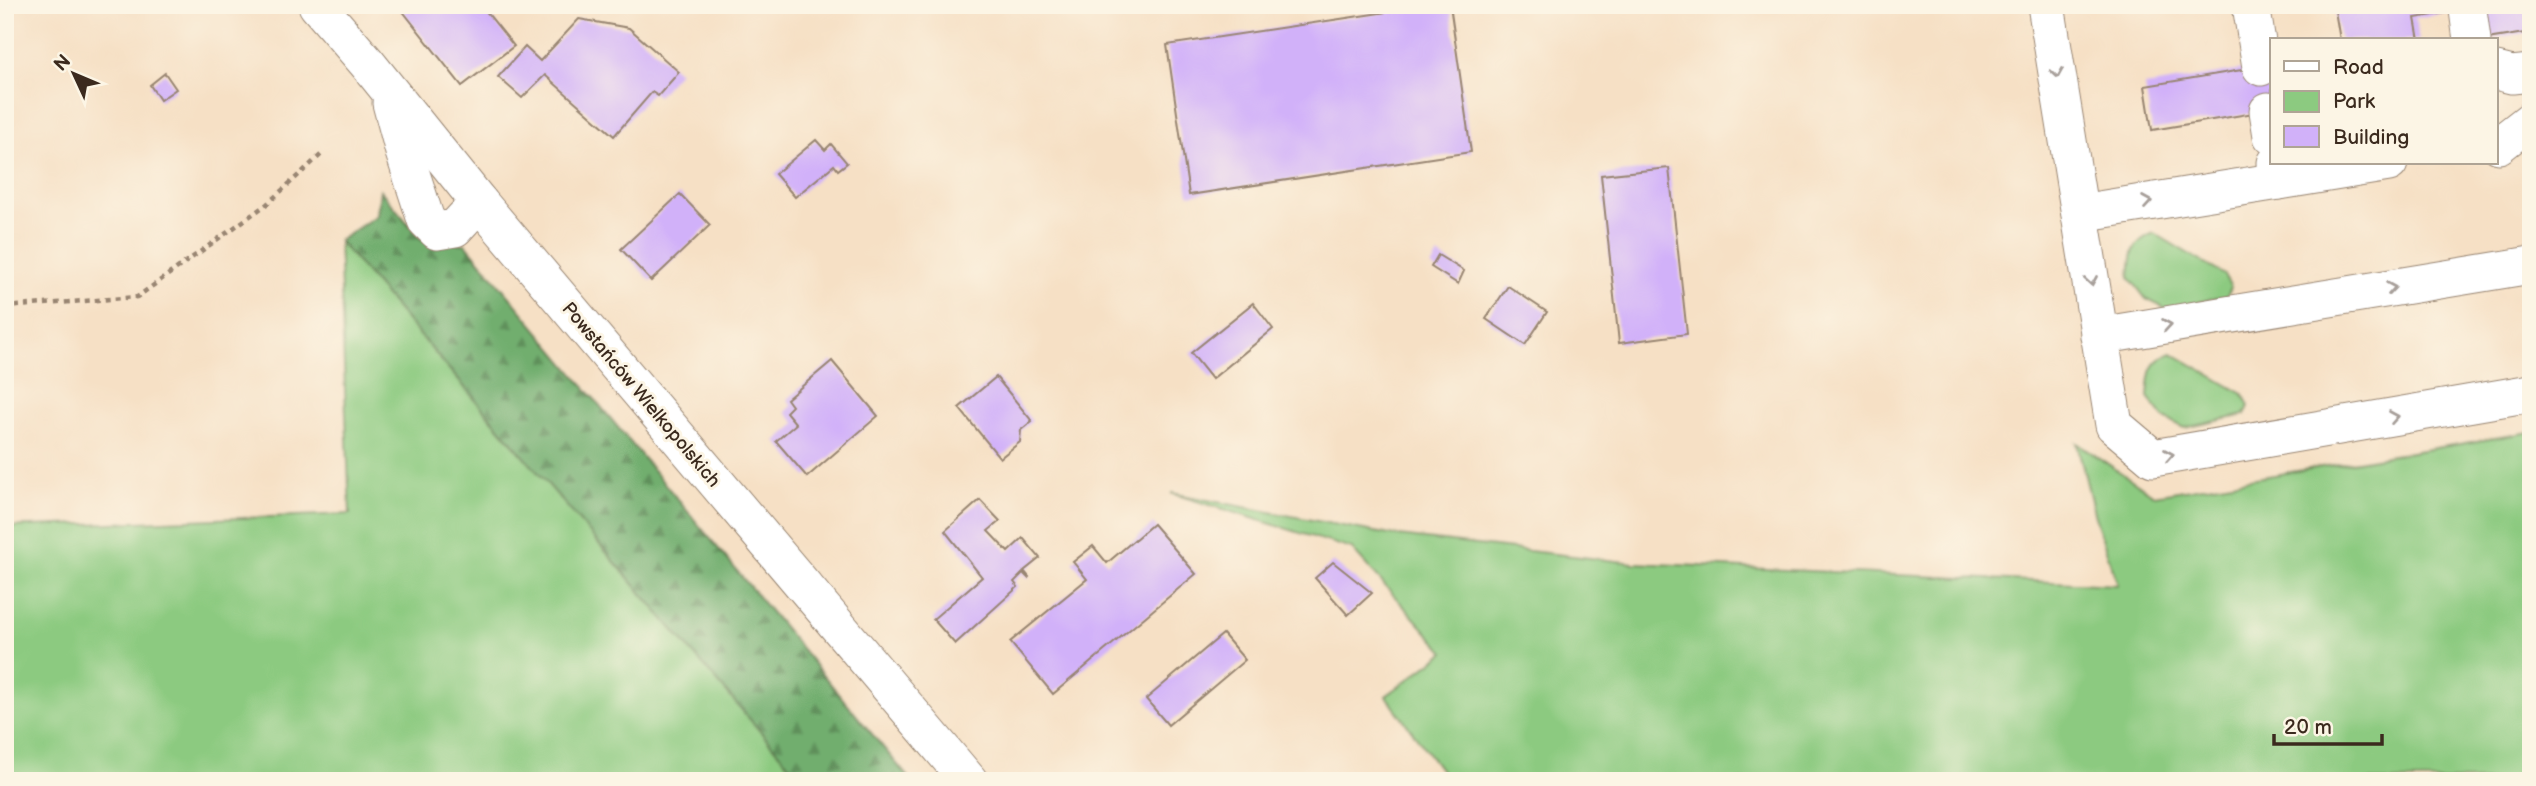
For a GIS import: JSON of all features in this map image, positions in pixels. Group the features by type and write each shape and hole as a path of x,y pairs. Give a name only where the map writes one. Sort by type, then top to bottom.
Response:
{"street":[{"name":"Powstańców Wielkopolskich","path":"317,5 479,202 969,781"},
{"path":"2251,5 2261,67"},
{"path":"2056,7 2080,214 2114,425 2153,458 2531,393"},
{"path":"2498,72 2512,75 2531,73"},
{"path":"388,91 426,220 437,231 455,228 479,202"},
{"path":"2509,143 2531,120"},
{"path":"2080,214 2278,172 2377,164"},
{"path":"2099,335 2531,265"}],"path":[{"path":"5,307 137,297 267,204 324,152"}],"green space":[{"path":"380,190 421,239 466,244 911,781 803,781 339,241 377,215"},
{"path":"2154,233 2224,275 2231,287 2227,296 2166,309 2146,299 2130,278 2131,263 2136,246"},
{"path":"339,241 803,781 5,781 5,527 350,514"},
{"path":"2172,353 2243,394 2249,406 2245,415 2185,428 2164,418 2148,397 2149,382 2154,365"},
{"path":"2531,432 2531,781 1449,781 1386,696 1445,652 1352,549 1171,493 1390,535 1634,563 2118,585 2095,517 2077,443 2154,495"}],"building":[{"path":"398,5 481,5 514,46 462,86"},
{"path":"1433,5 1450,5 1471,152 1189,195 1167,45"},
{"path":"2334,5 2531,5 2531,32 2487,38 2482,7 2415,18 2419,38 2340,38"},
{"path":"579,19 629,28 679,72 658,96 652,92 614,136 545,75 522,98 498,77 525,47 540,61"},
{"path":"2270,65 2270,110 2152,130 2145,86"},
{"path":"165,73 176,89 160,100 150,85"},
{"path":"816,140 825,150 831,144 847,163 838,170 834,165 795,197 775,174"},
{"path":"1669,168 1687,334 1619,343 1601,175"},
{"path":"680,194 710,225 651,281 621,249"},
{"path":"1438,255 1464,271 1458,284 1431,267"},
{"path":"1508,286 1547,312 1525,345 1486,319"},
{"path":"1253,303 1273,329 1212,379 1191,353"},
{"path":"832,361 878,416 807,477 776,441 796,424 786,412 792,406 787,399"},
{"path":"996,377 1032,421 1021,430 1020,442 1000,458 959,408"},
{"path":"980,500 1000,521 988,531 1008,552 1023,538 1040,558 1024,571 1029,577 1023,573 1014,582 1018,587 955,644 933,619 982,577 945,531"},
{"path":"1153,524 1196,574 1053,694 1010,642 1087,579 1073,562 1093,546 1107,563"},
{"path":"1333,562 1372,593 1348,615 1315,578"},
{"path":"1223,634 1245,660 1168,725 1146,699"}]}
